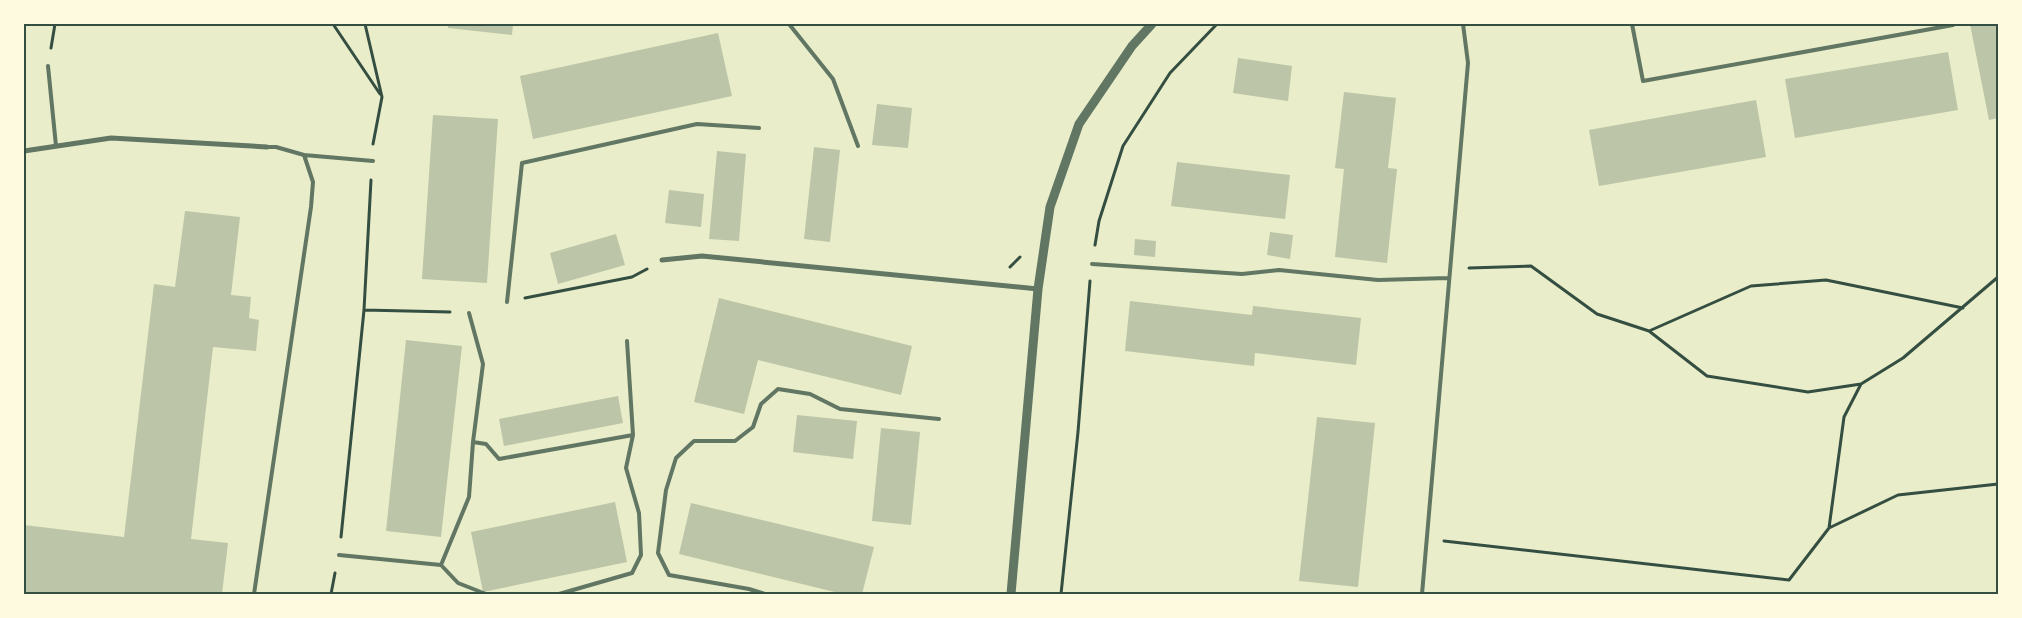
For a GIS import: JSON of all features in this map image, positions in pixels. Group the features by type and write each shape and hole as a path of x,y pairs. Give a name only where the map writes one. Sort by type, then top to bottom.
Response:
{"street":[{"path":"1011,594 1038,289 1050,207 1079,124 1132,46 1152,24"},
{"path":"24,151 111,138 266,146"},
{"path":"662,260 710,257 1038,289"}],"lane":[{"path":"789,24 833,79 858,146"},
{"path":"1422,594 1468,63 1463,24"},
{"path":"1632,24 1643,81 1953,25"},
{"path":"48,66 56,146"},
{"path":"507,302 522,163 697,124 759,128"},
{"path":"266,146 304,155 372,161"},
{"path":"254,594 311,207 313,182 304,155"},
{"path":"1092,264 1242,274 1278,270 1378,280 1448,278"},
{"path":"441,566 469,497 473,442 484,364 469,313"},
{"path":"559,594 632,573 641,555 639,513 626,468 633,435 627,341"},
{"path":"765,594 749,589 669,575 658,553 666,490 676,458 694,440 735,441 753,427 761,404 778,388 810,394 840,409 938,419"},
{"path":"473,442 486,444 499,459 633,435"},
{"path":"339,555 441,566 458,582 486,594"}],"path":[{"path":"48,66 55,24"},
{"path":"333,24 382,97"},
{"path":"331,594 339,555 364,310 372,161 382,97 365,24"},
{"path":"1061,594 1078,432 1092,264 1099,221 1123,146 1170,73 1217,24"},
{"path":"1449,269 1531,266 1597,314 1649,331 1707,376 1808,392 1861,384 1903,358 1998,277"},
{"path":"1649,331 1750,286 1826,280 1963,308"},
{"path":"1829,528 1844,417 1861,384"},
{"path":"1428,539 1789,580 1829,528 1898,495 1998,484"}],"building":[{"path":"448,24 513,24 512,35 448,28"},
{"path":"1970,24 1998,24 1998,118 1989,120"},
{"path":"718,33 732,96 533,139 520,76"},
{"path":"1948,52 1958,110 1795,138 1785,79"},
{"path":"1238,58 1292,66 1288,101 1233,93"},
{"path":"1344,92 1396,98 1388,168 1397,169 1387,263 1335,257 1344,169 1335,168"},
{"path":"1756,100 1766,157 1599,186 1589,130"},
{"path":"877,104 912,108 908,148 872,145"},
{"path":"433,115 498,119 487,283 422,279"},
{"path":"814,147 840,150 830,242 804,239"},
{"path":"717,151 746,154 739,241 709,239"},
{"path":"1177,162 1290,175 1285,219 1171,206"},
{"path":"669,190 704,194 701,227 665,223"},
{"path":"185,211 240,217 231,295 251,297 249,318 259,320 256,351 213,347 191,539 228,543 222,594 24,594 24,525 124,537 154,284 175,287"},
{"path":"1270,232 1293,235 1290,259 1267,255"},
{"path":"616,234 625,265 558,284 550,253"},
{"path":"1135,239 1156,241 1155,257 1134,255"},
{"path":"719,298 912,346 901,395 758,360 744,414 694,402"},
{"path":"1130,301 1252,315 1253,306 1361,318 1356,365 1255,353 1254,366 1125,351"},
{"path":"406,340 462,346 441,537 386,531"},
{"path":"618,396 623,423 504,446 499,419"},
{"path":"797,415 857,421 853,459 793,452"},
{"path":"1317,417 1375,423 1358,587 1299,581"},
{"path":"881,428 920,432 911,525 872,521"},
{"path":"615,502 627,562 483,592 471,532"},
{"path":"691,503 874,547 862,594 843,594 679,554"}]}
